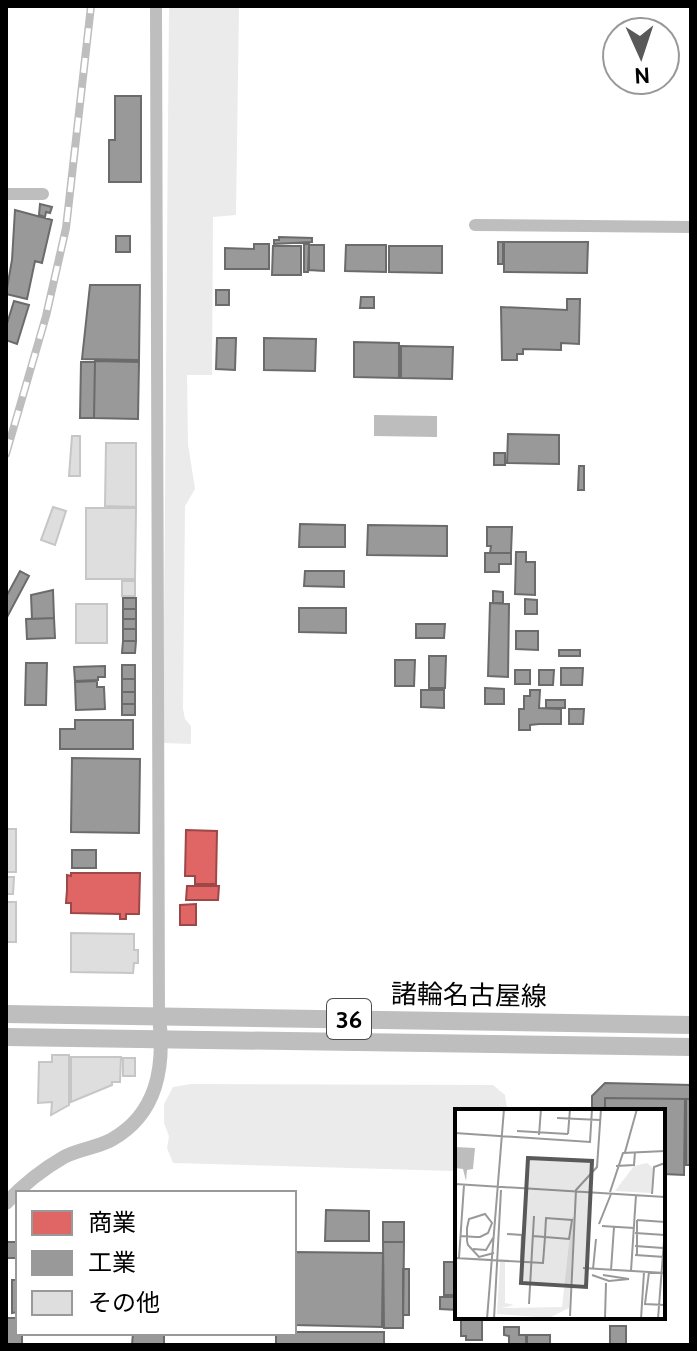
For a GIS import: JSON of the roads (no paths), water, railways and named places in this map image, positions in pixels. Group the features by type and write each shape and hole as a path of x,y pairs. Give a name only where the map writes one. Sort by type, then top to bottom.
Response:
{"main road":[{"name":"諸輪名古屋線","path":"6,1014 691,1025"},
{"name":"諸輪名古屋線","path":"6,1037 691,1047"}],"street":[{"path":"18,1191 66,1156 110,1141 142,1117 157,1080 162,1039 159,1016 156,6"},
{"path":"6,194 43,194"},
{"path":"475,225 691,227"}],"railway":[{"path":"6,454 46,316 66,228 91,6"}]}
